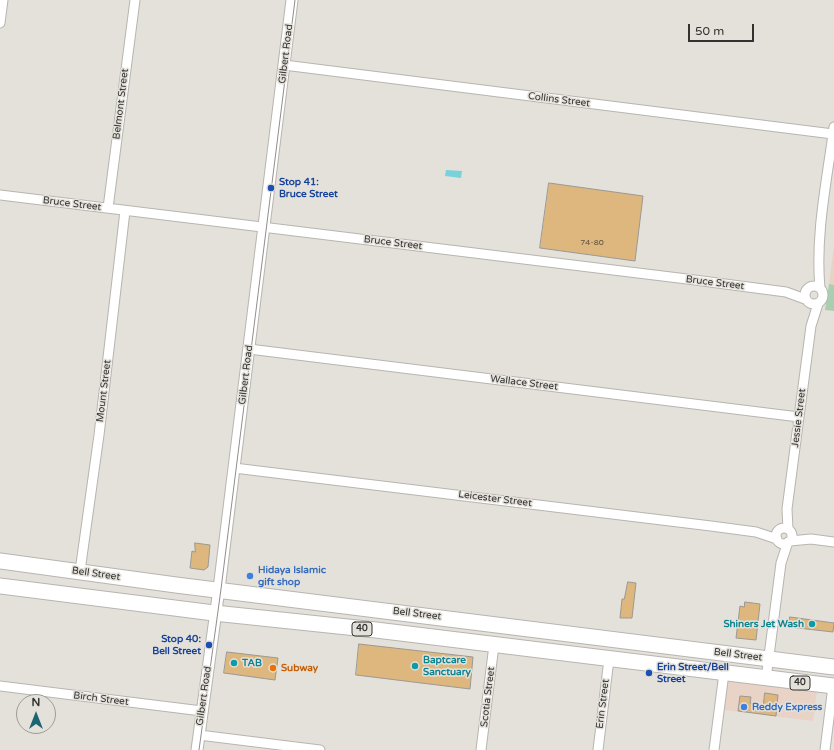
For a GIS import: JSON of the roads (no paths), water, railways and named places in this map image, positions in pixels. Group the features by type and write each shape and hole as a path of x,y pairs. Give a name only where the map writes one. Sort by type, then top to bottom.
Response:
{"highway":[{"name":"Bell Street","path":"0,560 80,572 834,667"},
{"name":"Bell Street","path":"0,586 216,614 376,630 609,658 766,679 834,686"}],"street":[{"path":"0,23 3,0"},
{"name":"Belmont Street","path":"108,208 135,0"},
{"name":"Gilbert Road","path":"197,750 216,614 292,0"},
{"name":"Collins Street","path":"284,65 834,130"},
{"path":"818,267 805,294 807,301 812,305 818,304 822,300 823,296 820,288 818,267 834,130"},
{"name":"Bruce Street","path":"0,195 786,292 807,301"},
{"name":"Mount Street","path":"80,572 100,427 125,211"},
{"path":"808,288 815,286 820,288"},
{"name":"Bruce Street","path":"786,292 808,288"},
{"name":"Jessie Street","path":"807,301 811,326"},
{"name":"Jessie Street","path":"766,679 798,417 811,326 818,304"},
{"name":"Wallace Street","path":"249,349 798,417"},
{"name":"Leicester Street","path":"234,468 834,542"},
{"name":"Scotia Street","path":"481,750 494,645"},
{"name":"Erin Street","path":"598,750 609,658"},
{"path":"714,750 724,673"},
{"name":"Birch Street","path":"0,686 202,711"},
{"path":"825,750 834,686"},
{"path":"199,735 320,750"}],"water":[{"path":"446,170 462,171 461,178 445,176"}],"tram line":[{"path":"199,750 221,589 295,0"}],"place":[{"name":"Stop 41: Bruce Street","path":"271,188"},
{"name":"Hidaya Islamic gift shop","path":"250,576"},
{"name":"Shiners Jet Wash","path":"812,624"},
{"name":"Stop 40: Bell Street","path":"209,645"},
{"name":"TAB","path":"234,663"},
{"name":"Baptcare Sanctuary","path":"415,666"},
{"name":"Subway","path":"273,668"},
{"name":"Erin Street/Bell Street","path":"649,673"},
{"name":"Reddy Express","path":"744,707"}]}
